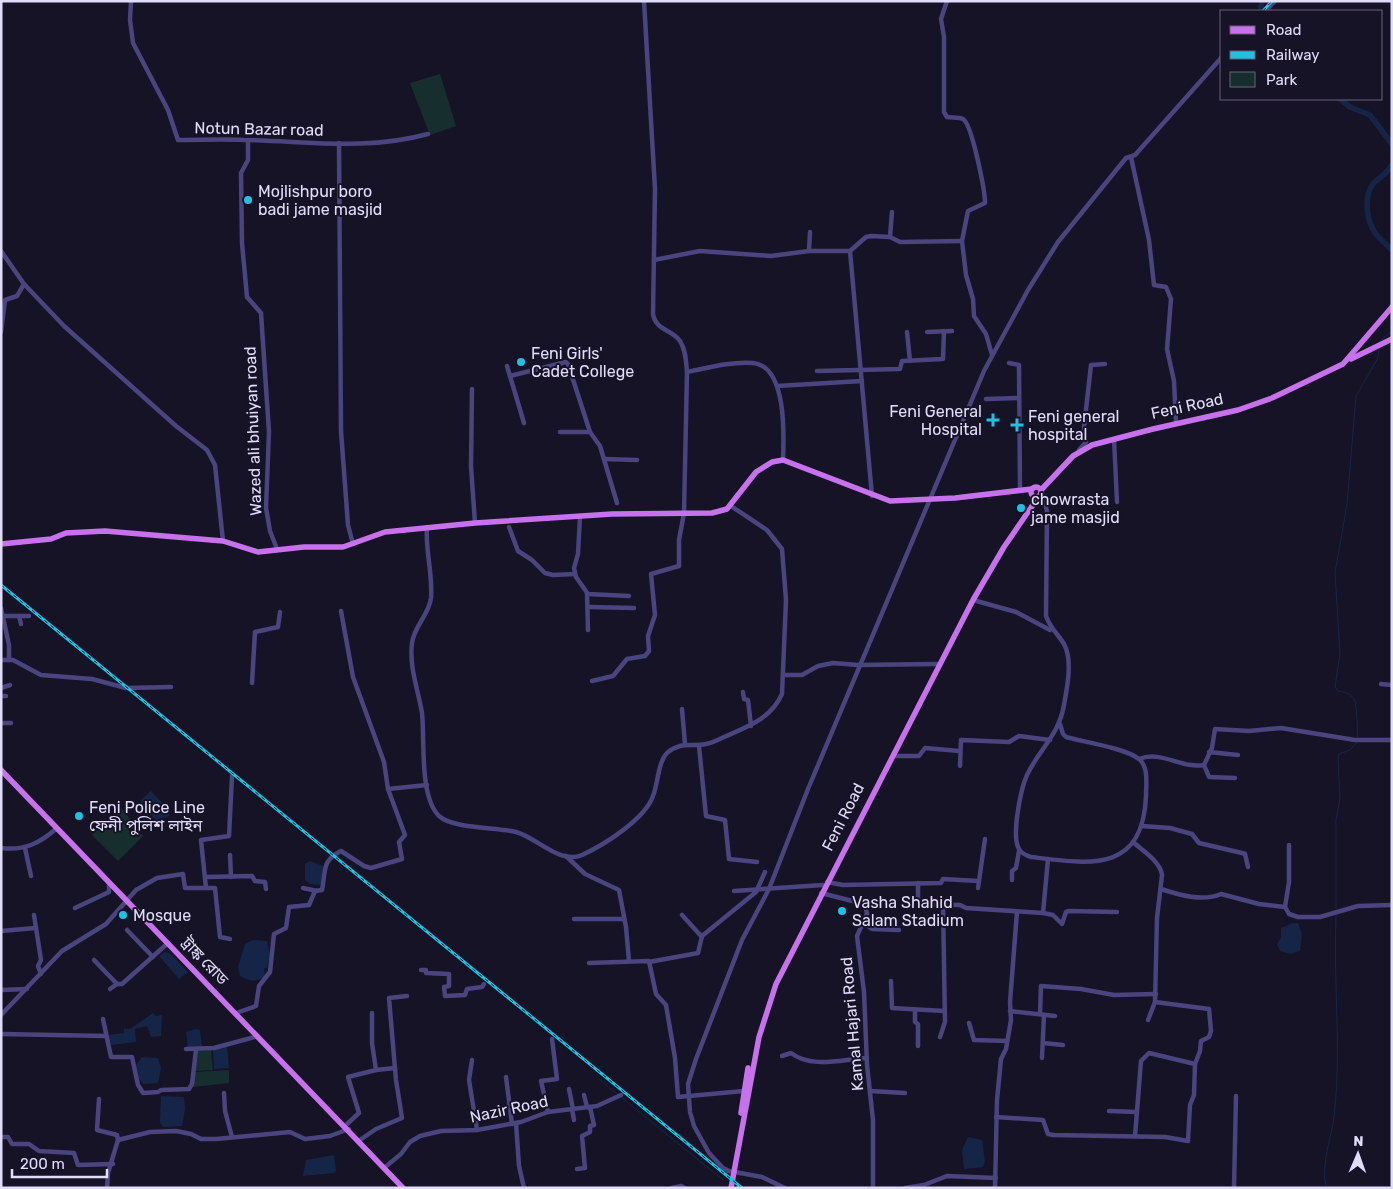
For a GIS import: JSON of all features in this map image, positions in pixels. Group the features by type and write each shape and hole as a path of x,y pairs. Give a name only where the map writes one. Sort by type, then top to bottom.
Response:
{"main road":[{"path":"1348,360 1392,308"},
{"path":"729,1188 734,1172 747,1095 766,1010 789,957 825,883 973,600 1004,547 1040,493 1078,452 1114,439 1238,410 1272,398 1392,339"},
{"name":"Feni Road","path":"734,1172 744,1091 765,1002 779,970 980,583 1040,493 1078,450 1095,442 1239,408 1348,360"},
{"path":"1,544 51,539 66,533 84,531 232,542 254,551 304,547 332,548 353,544 385,532 427,527 580,516 722,511 731,506 746,482 756,472 772,462 783,460 872,496 890,501 956,498 1037,487 1040,493"},
{"name":"ট্রাঙ্ক রোড","path":"1,770 405,1188"},
{"name":"ট্রাঙ্ক রোড","path":"347,1128 385,1167"}],"street":[{"name":"Notun Bazar road","path":"131,1 130,20 133,43 168,110 177,139 389,143 428,134"},
{"path":"592,680 614,676 627,659 645,656 649,651 648,636 655,615 651,574 679,566 679,540 684,513 687,372 684,351 679,339 660,328 654,320 655,189 644,1"},
{"path":"947,1 941,19 944,37 944,112 947,116 963,119 966,122 975,144 976,163 982,174 985,201 983,206 968,212 962,241 974,316 986,334 992,355"},
{"path":"785,1188 762,1177 723,1168 715,1161 700,1140 694,1126 688,1097 688,1084 722,989 742,940 769,889 811,781 861,665 928,499 992,355 1058,242 1091,199 1126,158 1132,157 1220,59"},
{"name":"Wazed ali bhuiyan road","path":"248,140 248,160 241,173 242,243 247,297 261,313 269,432 266,508 270,532 277,549"},
{"path":"339,143 341,431 348,525 353,544"},
{"path":"1132,157 1149,240 1154,285 1166,287 1171,299 1166,340 1174,381 1176,422"},
{"path":"890,237 892,212"},
{"path":"809,251 810,232"},
{"path":"654,260 700,251 771,256 809,251 850,251 868,236 890,237 900,242 962,241"},
{"path":"1,251 24,284 71,332 176,426 207,450 215,465 223,541"},
{"path":"850,251 858,322 860,370 872,496"},
{"path":"1,332 5,300 17,296 24,284"},
{"path":"817,371 900,369 902,362 910,360 943,359 944,331"},
{"path":"927,332 952,331"},
{"path":"907,332 910,360"},
{"path":"510,376 566,362 590,432 600,446 617,503"},
{"path":"687,372 753,363 763,367 770,373 777,386 783,418 783,460"},
{"path":"1009,363 1019,365 1020,489"},
{"path":"1078,450 1086,442 1084,427 1092,365 1105,364"},
{"path":"507,366 524,423"},
{"path":"777,386 862,381"},
{"path":"472,389 471,466 475,523"},
{"path":"986,399 1019,398"},
{"path":"560,432 590,432"},
{"path":"1114,439 1117,502"},
{"path":"604,460 637,460"},
{"path":"1012,880 1012,871 1016,868 1019,850 1016,838 1022,793 1029,771 1060,724 1068,665 1064,646 1053,632 1046,616 1047,511 1040,493"},
{"path":"427,527 426,542 431,596 426,616 413,636 411,659 421,711 427,785 432,804 440,816 445,819 484,828 516,832 566,856 581,855 639,817 652,798 665,756 669,752 685,744 699,746 710,744 751,726 779,701 784,688 783,647 786,600 782,549 767,530 731,506"},
{"path":"580,516 578,554 574,568 575,574 587,593 588,630"},
{"path":"509,527 518,551 532,560 545,573 575,574"},
{"path":"587,593 629,596"},
{"path":"973,600 1016,612 1053,632"},
{"path":"588,607 634,608"},
{"path":"1,608 4,616 10,660"},
{"path":"236,1012 256,1006 259,986 270,972 274,949 273,938 275,932 286,928 288,907 309,905 317,891 323,887 326,864 339,851 371,868 402,859 399,842 405,835 388,789 384,762 353,677 341,611"},
{"path":"252,683 255,632 278,628 280,612"},
{"path":"4,616 29,616"},
{"path":"19,616 20,624"},
{"path":"1,660 21,663 41,675 92,679 126,688 170,686"},
{"path":"784,675 802,675 818,666 833,663 861,665 937,664"},
{"path":"1,688 10,684"},
{"path":"1381,684 1392,685"},
{"path":"743,692 744,699 748,700 751,726"},
{"path":"682,709 685,744"},
{"path":"1,723 11,723"},
{"path":"1060,724 1066,737 1117,750 1139,759 1154,755 1195,765 1204,765"},
{"path":"1235,778 1209,777 1204,765 1212,748 1213,732 1217,728 1249,731 1281,728 1355,740 1392,740"},
{"path":"960,766 959,750 961,740 1009,742 1019,736 1050,740"},
{"path":"699,746 706,816 725,820 729,859 757,862"},
{"path":"892,756 919,756 925,748 959,750"},
{"path":"1209,752 1238,755"},
{"path":"1019,850 1031,858 1097,862 1120,852 1133,842 1142,826 1147,777 1139,759"},
{"path":"206,888 201,840 229,836 232,776"},
{"path":"388,789 427,785"},
{"path":"1142,826 1192,834 1199,844 1245,854 1248,867"},
{"path":"1,848 25,848 44,839 57,828"},
{"path":"978,888 985,839"},
{"path":"1133,842 1161,868 1156,994 1148,1020"},
{"path":"1285,907 1289,882 1289,845"},
{"path":"25,848 31,876"},
{"path":"230,855 231,877"},
{"path":"566,856 570,862 585,874 619,889 628,961"},
{"path":"1043,912 1048,859"},
{"path":"589,963 646,960 649,962 698,953 702,937 758,890 765,872"},
{"path":"1,1015 62,951 106,924 136,890 157,878 182,874 186,888 216,888 220,937 230,939"},
{"path":"205,877 254,876 255,881 265,882 266,889"},
{"path":"734,891 825,883 843,885 941,883 944,879 978,881"},
{"path":"75,908 109,892 109,881"},
{"path":"918,883 920,903 1018,912 1043,912 1053,915 1062,924 1066,912 1069,911 1118,912"},
{"path":"303,888 317,891"},
{"path":"1161,889 1189,898 1214,898 1220,894 1259,904 1285,907 1292,916 1320,917 1358,906 1392,905"},
{"name":"Kamal Hajari Road","path":"821,893 864,905 867,914 857,936 864,992 867,1058 874,1131 873,1188"},
{"path":"940,1037 945,1022 943,904"},
{"path":"995,1188 996,1117 1001,1059 1007,1041 1018,912"},
{"path":"34,915 41,960 38,966 41,974"},
{"path":"682,915 702,937"},
{"path":"574,919 624,919"},
{"path":"863,922 872,929 899,930"},
{"path":"1,930 36,928"},
{"path":"127,930 153,957"},
{"path":"110,989 117,984 128,981 168,943"},
{"path":"94,960 117,984"},
{"path":"649,962 656,994 666,1005 675,1058 676,1093 678,1097 744,1091"},
{"path":"422,970 426,970 426,973 449,974 449,986 444,987 445,996 465,995 467,989 482,987 484,984"},
{"path":"891,981 892,1008 944,1011"},
{"path":"1042,1058 1041,986 1073,988 1114,995 1156,994"},
{"path":"1,990 27,989"},
{"path":"360,1140 376,1129 402,1118 395,1068 389,997 407,996"},
{"path":"996,1117 1043,1120 1048,1134 1054,1135 1165,1137 1188,1141 1190,1105 1194,1095 1195,1064 1200,1052 1201,1041 1209,1037 1211,1031 1209,1009 1155,1002"},
{"path":"915,1010 915,1022 918,1024 918,1046"},
{"path":"1010,1011 1055,1016"},
{"path":"372,1013 372,1042 376,1070"},
{"path":"103,1019 111,1056 134,1059 138,1084 143,1093 189,1089 192,1084 196,1050"},
{"path":"969,1023 974,1040 1007,1041"},
{"path":"1,1034 106,1036"},
{"path":"186,1049 214,1048 258,1036"},
{"path":"548,1112 541,1081 557,1079 552,1039"},
{"path":"1043,1043 1064,1045"},
{"path":"782,1056 791,1053 803,1062 867,1058"},
{"path":"1135,1136 1141,1061 1150,1053 1195,1064"},
{"path":"472,1060 469,1080 476,1130"},
{"path":"118,1140 150,1132 184,1132 200,1139 290,1132 306,1139 330,1136 347,1128 359,1113 348,1077 376,1070 395,1068"},
{"path":"506,1077 524,1188"},
{"path":"569,1089 574,1120"},
{"path":"870,1091 884,1090 905,1093"},
{"path":"224,1093 225,1111 232,1137"},
{"path":"578,1169 585,1168 582,1136 590,1132 590,1126 594,1125 590,1107 587,1106 584,1095"},
{"name":"Nazir Road","path":"385,1167 401,1154 410,1142 420,1136 442,1131 476,1130 514,1124 548,1112 590,1107 605,1103 621,1095"},
{"path":"1234,1188 1236,1096"},
{"path":"99,1099 97,1130 117,1135 118,1140 113,1164 108,1173 107,1188"},
{"path":"1109,1111 1137,1112"},
{"path":"1,1137 8,1137 12,1144 32,1145 39,1151 74,1153 78,1165 113,1164"},
{"path":"904,1188 924,1185 946,1176 996,1178"},
{"path":"672,1188 681,1186 685,1188"}],"green space":[{"path":"440,74 456,126 430,135 410,83"},
{"path":"121,808 143,836 118,861 92,835"},
{"path":"211,1050 213,1070 195,1071 198,1051"},
{"path":"229,1070 229,1083 193,1087 195,1072"}],"water":[{"path":"151,791 170,811 169,816 155,820 140,801"},
{"path":"310,861 323,866 321,885 310,884 305,880 305,864"},
{"path":"1298,923 1302,934 1300,951 1290,954 1280,951 1277,944 1281,938 1281,928"},
{"path":"253,940 267,941 270,954 267,968 264,968 265,976 259,980 246,979 240,976 238,967 245,944"},
{"path":"165,952 171,954 188,972 179,979 159,956"},
{"path":"153,1013 156,1016 162,1015 161,1036 151,1037 147,1026 135,1029 136,1042 111,1045 109,1035 124,1033 124,1028 130,1029"},
{"path":"195,1029 200,1030 202,1047 188,1048 186,1032"},
{"path":"227,1046 229,1068 214,1069 213,1049"},
{"path":"142,1057 158,1058 161,1068 158,1083 143,1084 138,1077 136,1065"},
{"path":"161,1096 184,1097 185,1109 182,1126 163,1127 160,1122"},
{"path":"968,1137 982,1140 985,1162 983,1167 964,1169 962,1150"},
{"path":"334,1155 336,1171 334,1173 303,1176 306,1160"}],"waterway":[{"path":"1262,1 1261,8 1263,10"},
{"path":"1341,100 1350,107 1370,115 1392,144"},
{"path":"1392,165 1373,184 1367,202 1368,216 1372,228 1392,250"},
{"path":"1379,342 1392,331"},
{"path":"1336,911 1336,820 1340,798 1338,760 1339,754 1350,750 1357,742 1357,715 1354,699 1350,695 1338,691 1335,687 1340,653 1335,573 1347,504 1356,396 1378,358 1379,348"},
{"path":"1327,1188 1324,1172 1334,1117 1337,1067 1336,915"},
{"path":"599,1079 618,1095"},
{"path":"621,1097 723,1180"}],"railway":[{"path":"1264,10 1272,1"},
{"path":"1,585 742,1188"}],"place":[{"name":"Mojlishpur boro badi jame masjid","path":"248,200"},
{"name":"Feni Girls' Cadet College","path":"521,362"},
{"name":"Feni General Hospital","path":"993,420"},
{"name":"Feni general hospital","path":"1017,425"},
{"name":"chowrasta jame masjid","path":"1021,508"},
{"name":"Feni Police Line ফেনী পুলিশ লাইন","path":"79,816"},
{"name":"Vasha Shahid Salam Stadium","path":"842,911"},
{"name":"Mosque","path":"123,915"}]}
